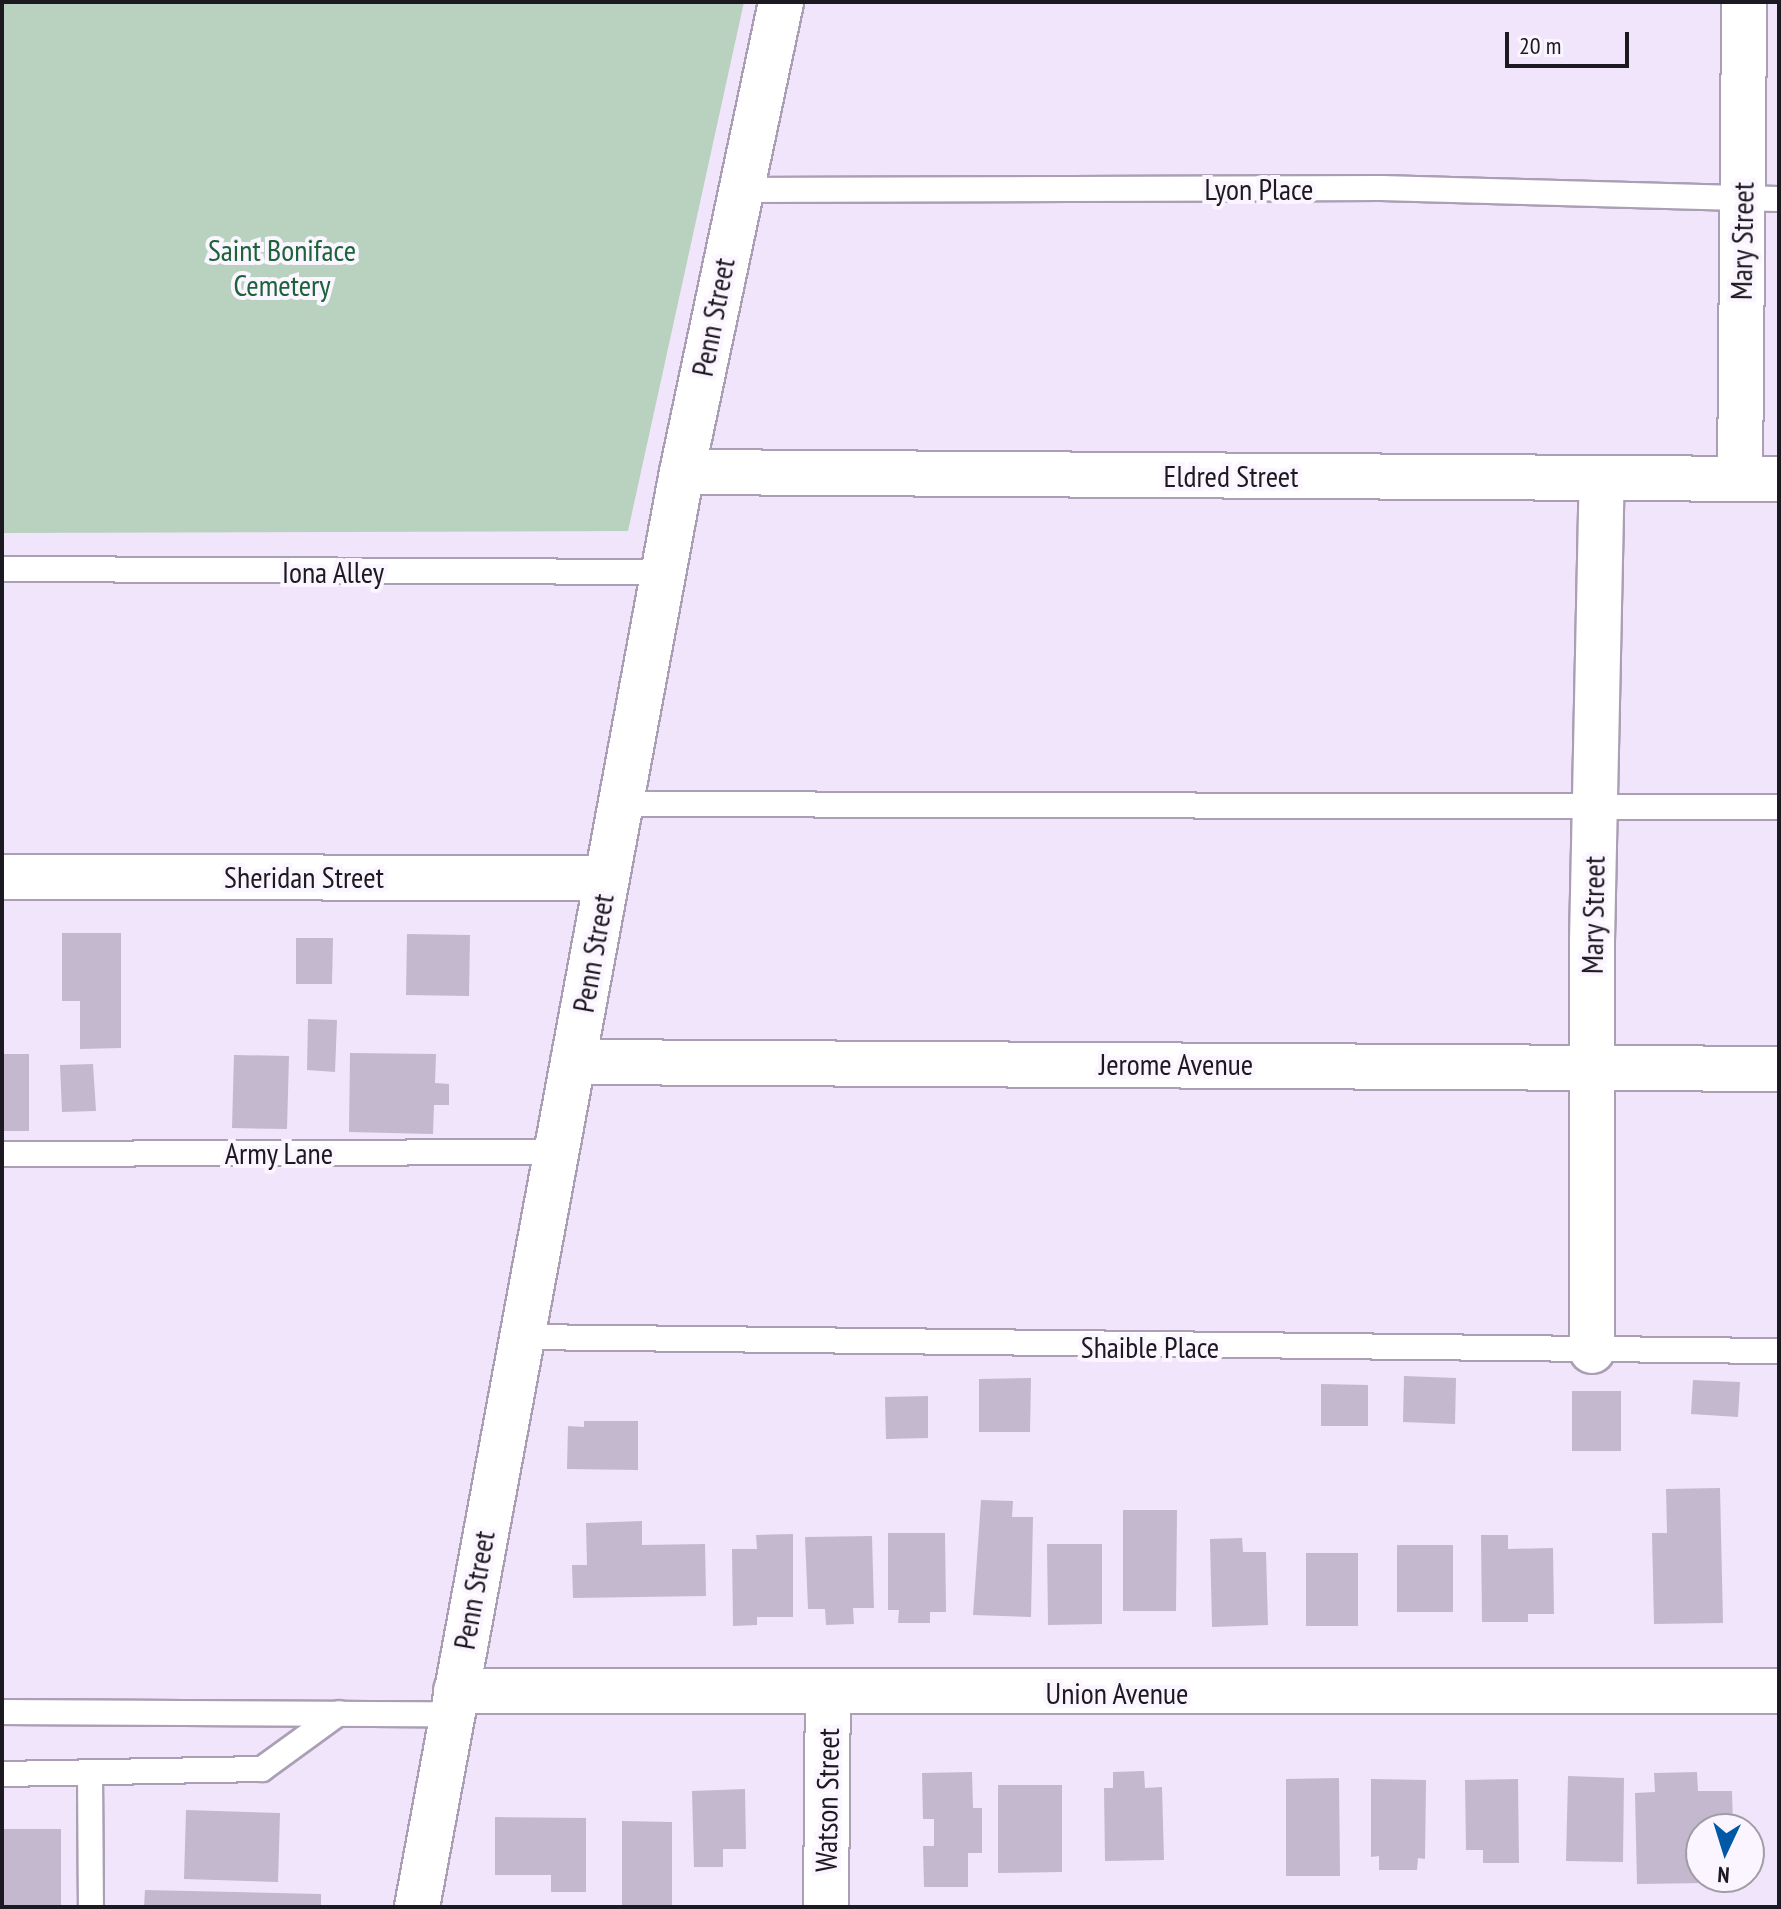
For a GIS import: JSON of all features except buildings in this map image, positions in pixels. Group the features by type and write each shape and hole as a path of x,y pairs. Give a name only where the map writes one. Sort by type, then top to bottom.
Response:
{"street":[{"name":"Penn Street","path":"417,1907 682,472 738,190 781,2"},
{"name":"Mary Street","path":"1744,2 1761,199 1759,479"},
{"name":"Eldred Street","path":"682,472 1759,479"},
{"name":"Mary Street","path":"1592,1351 1592,1066 1602,479"},
{"name":"Sheridan Street","path":"2,877 606,878"},
{"name":"Jerome Avenue","path":"573,1062 1779,1069"},
{"name":"Union Avenue","path":"454,1702 828,1694 1779,1691"},
{"name":"Watson Street","path":"826,1907 828,1694"}],"lane":[{"name":"Lyon Place","path":"738,190 1381,188 1761,199"},
{"name":"Iona Alley","path":"2,569 663,572"},
{"path":"619,804 1779,807"},
{"name":"Army Lane","path":"2,1154 556,1152"},
{"name":"Shaible Place","path":"521,1337 1779,1351"},
{"path":"2,1712 339,1713 454,1702"},
{"path":"2,1774 262,1769 339,1713"},
{"path":"90,1773 91,1907"}],"green space":[{"name":"Saint Boniface Cemetery","path":"2,2 744,2 628,531 2,533"}]}
